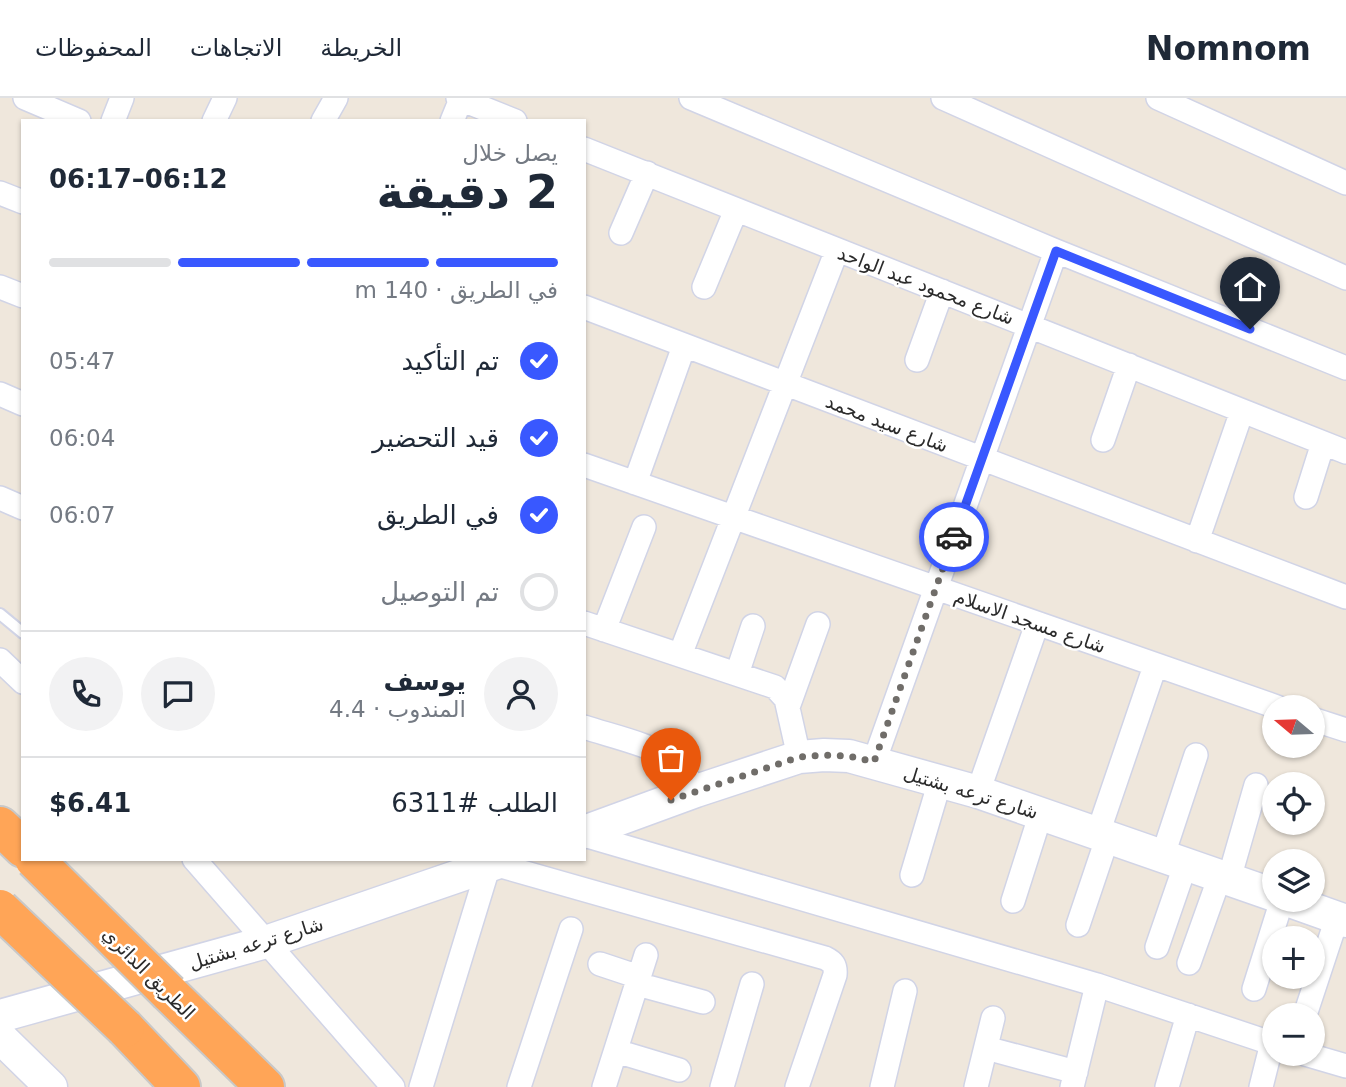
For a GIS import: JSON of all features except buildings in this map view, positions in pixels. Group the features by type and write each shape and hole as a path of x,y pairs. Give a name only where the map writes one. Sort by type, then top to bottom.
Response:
{"highway":[{"path":"0,826 21,846"},
{"name":"الطريق الدائري","path":"36,861 265,1087"},
{"path":"0,909 125,1028 181,1087"}],"street":[{"path":"25,98 74,119"},
{"path":"114,119 122,98"},
{"path":"215,119 225,98"},
{"path":"324,119 336,98"},
{"path":"691,98 1056,251 1346,368"},
{"path":"943,98 1346,278"},
{"path":"1158,98 1346,183"},
{"path":"453,119 459,99 510,119"},
{"name":"شارع محمود عبد الواحد","path":"586,150 1346,452"},
{"path":"621,233 647,173"},
{"path":"0,193 21,201"},
{"path":"704,288 736,210"},
{"path":"680,655 837,250"},
{"path":"874,762 1056,251"},
{"path":"0,287 21,295"},
{"path":"917,360 943,291"},
{"name":"شارع سيد محمد","path":"586,310 684,345 1346,597"},
{"path":"635,483 684,345"},
{"path":"1103,439 1129,365"},
{"path":"0,394 21,403"},
{"path":"1198,541 1242,411"},
{"path":"1306,497 1323,443"},
{"name":"شارع مسجد الاسلام","path":"586,466 1262,702"},
{"path":"0,498 21,507"},
{"path":"644,527 594,627 775,687 782,692 788,707 799,757"},
{"path":"788,707 818,624"},
{"path":"978,792 1037,624"},
{"path":"737,674 753,626"},
{"path":"1078,925 1155,666"},
{"path":"1325,723 1346,730"},
{"path":"586,728 656,751 686,774 696,791"},
{"path":"1157,947 1196,755"},
{"name":"شارع ترعه بشتيل","path":"588,829 799,757 849,756 978,792 1262,891"},
{"path":"912,875 940,781"},
{"path":"1189,963 1225,877 1256,785"},
{"path":"1013,901 1041,813"},
{"path":"588,829 1097,985 1262,1040"},
{"path":"196,861 393,1087"},
{"path":"421,1087 497,864 832,962 836,968 835,975 797,1087"},
{"name":"شارع ترعه بشتيل","path":"0,1016 266,942 497,864"},
{"path":"1254,989 1278,912"},
{"path":"1310,1003 1341,919 1321,912"},
{"path":"519,1087 571,929"},
{"path":"600,964 641,972 703,1002"},
{"path":"604,1087 641,972"},
{"path":"722,1087 752,984"},
{"path":"986,1048 1074,1079 1097,985"},
{"path":"882,1087 905,990"},
{"path":"1167,1087 1188,1015"},
{"path":"976,1087 993,1018"},
{"path":"0,1037 36,1080"},
{"path":"616,1051 679,1070"},
{"path":"1325,1060 1346,1066"},
{"path":"1261,1087 1267,1066"}],"lane":[{"path":"0,614 21,632"}],"way so far":[{"path":"671,800 799,757 849,756 874,762 954,537"}],"route":[{"path":"954,537 1056,251 1250,329"}]}
